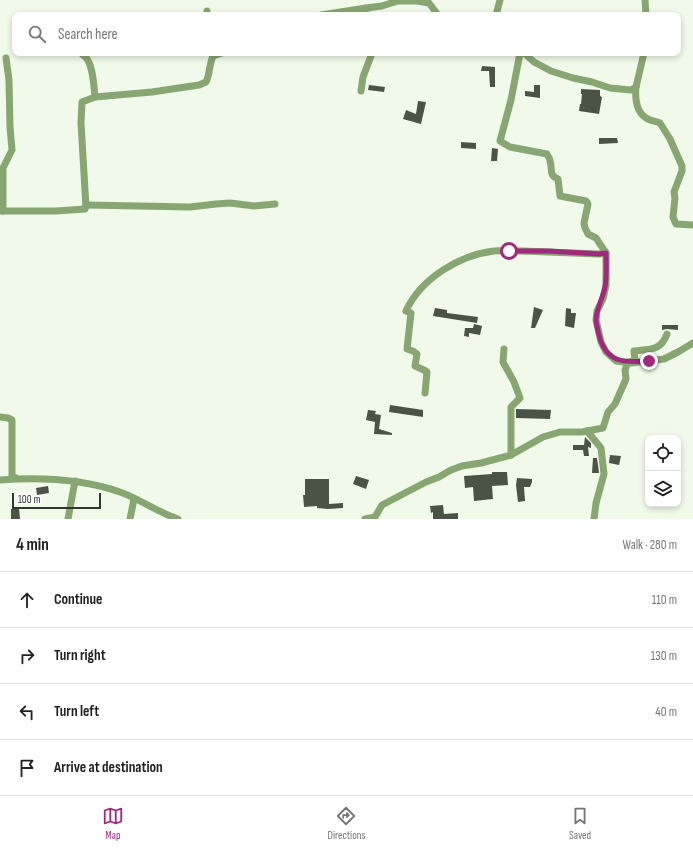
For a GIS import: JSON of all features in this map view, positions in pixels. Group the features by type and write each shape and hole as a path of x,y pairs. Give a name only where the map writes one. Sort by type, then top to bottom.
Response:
{"street":[{"path":"497,12 500,0"},
{"path":"645,0 646,12"},
{"path":"366,12 398,1 417,1 429,3 436,12"},
{"path":"86,56 92,71 95,97"},
{"path":"6,58 9,80 12,150 3,168 1,211 56,211 85,209 86,205 81,123 82,102 95,97 152,92 199,85 206,82 209,77 210,64 213,56"},
{"path":"361,91 363,77 371,56"},
{"path":"519,56 511,100 500,141 510,147 547,154 551,161 551,173 554,178 558,179 560,196 586,201 588,204 584,223 585,228 588,234 596,238 606,253 606,285 597,311 596,320 601,342 606,352 616,360 628,362 664,359 693,343"},
{"path":"527,56 534,62 551,71 573,78 610,88 631,90 636,87"},
{"path":"643,56 635,98 640,112 647,119 660,123 670,139 682,166 682,171 674,192 675,198 673,217 676,224 693,226"},
{"path":"86,205 190,207 230,203 254,206 275,204"},
{"path":"425,393 427,372 415,366 417,354 413,350 407,349 411,313 406,311 427,282 441,271 455,263 494,251 606,253"},
{"path":"628,362 635,360 634,351 658,347 664,342 667,334"},
{"path":"504,349 503,362 514,382 520,398 511,407 511,455"},
{"path":"365,519 375,518 382,505 426,482 462,466 481,463 511,455 543,437 560,432 582,432 603,428 608,412 615,404 626,379 625,370 628,362"},
{"path":"0,417 12,420 12,476 16,478"},
{"path":"587,431 600,448 604,474 596,503 594,519"},
{"path":"0,480 16,478 75,481 92,484 122,492 164,514 178,519"},
{"path":"68,519 75,481"},
{"path":"130,519 134,499"}],"building":[{"path":"482,66 495,67 495,87 490,87 489,71 481,71"},
{"path":"369,85 385,87 384,92 368,90"},
{"path":"534,85 540,85 540,98 525,96 525,91 534,92"},
{"path":"581,89 600,90 600,96 602,97 599,114 579,111 582,94"},
{"path":"418,101 426,102 421,124 403,119 406,110 416,114"},
{"path":"599,138 617,138 618,143 599,144"},
{"path":"461,142 476,143 476,149 461,148"},
{"path":"492,148 498,149 497,161 491,161"},
{"path":"534,307 543,310 535,328 531,328"},
{"path":"435,308 447,310 447,313 478,317 477,323 433,316"},
{"path":"566,308 571,309 571,313 576,313 574,328 565,326"},
{"path":"474,324 482,326 480,335 469,333 469,337 464,336 465,328 473,328"},
{"path":"662,325 678,325 678,330 662,330"},
{"path":"390,405 423,410 423,417 389,412"},
{"path":"516,409 551,410 550,419 516,418"},
{"path":"368,410 376,411 375,414 381,415 379,429 392,433 392,435 374,434 375,422 366,420"},
{"path":"585,437 591,443 591,448 588,447 589,456 584,456 583,450 573,450 573,445 584,445"},
{"path":"610,455 621,456 619,465 609,463"},
{"path":"593,458 597,458 599,473 592,473"},
{"path":"492,472 507,472 508,485 492,486 493,499 474,501 473,487 465,488 464,476 492,474"},
{"path":"356,476 369,480 366,489 353,484"},
{"path":"517,478 532,479 530,487 524,487 525,501 518,502 516,485"},
{"path":"305,479 329,479 329,504 343,503 343,508 328,509 317,508 317,506 304,507 303,495 305,495"},
{"path":"48,486 49,493 37,495 36,488"},
{"path":"443,505 444,514 458,513 458,519 433,519 433,512 431,513 430,506"},
{"path":"19,508 20,519 11,519 11,509"}],"route":[{"path":"509,251 606,253 606,285 597,311 596,320 601,342 606,352 616,360 631,363 649,361"}]}
